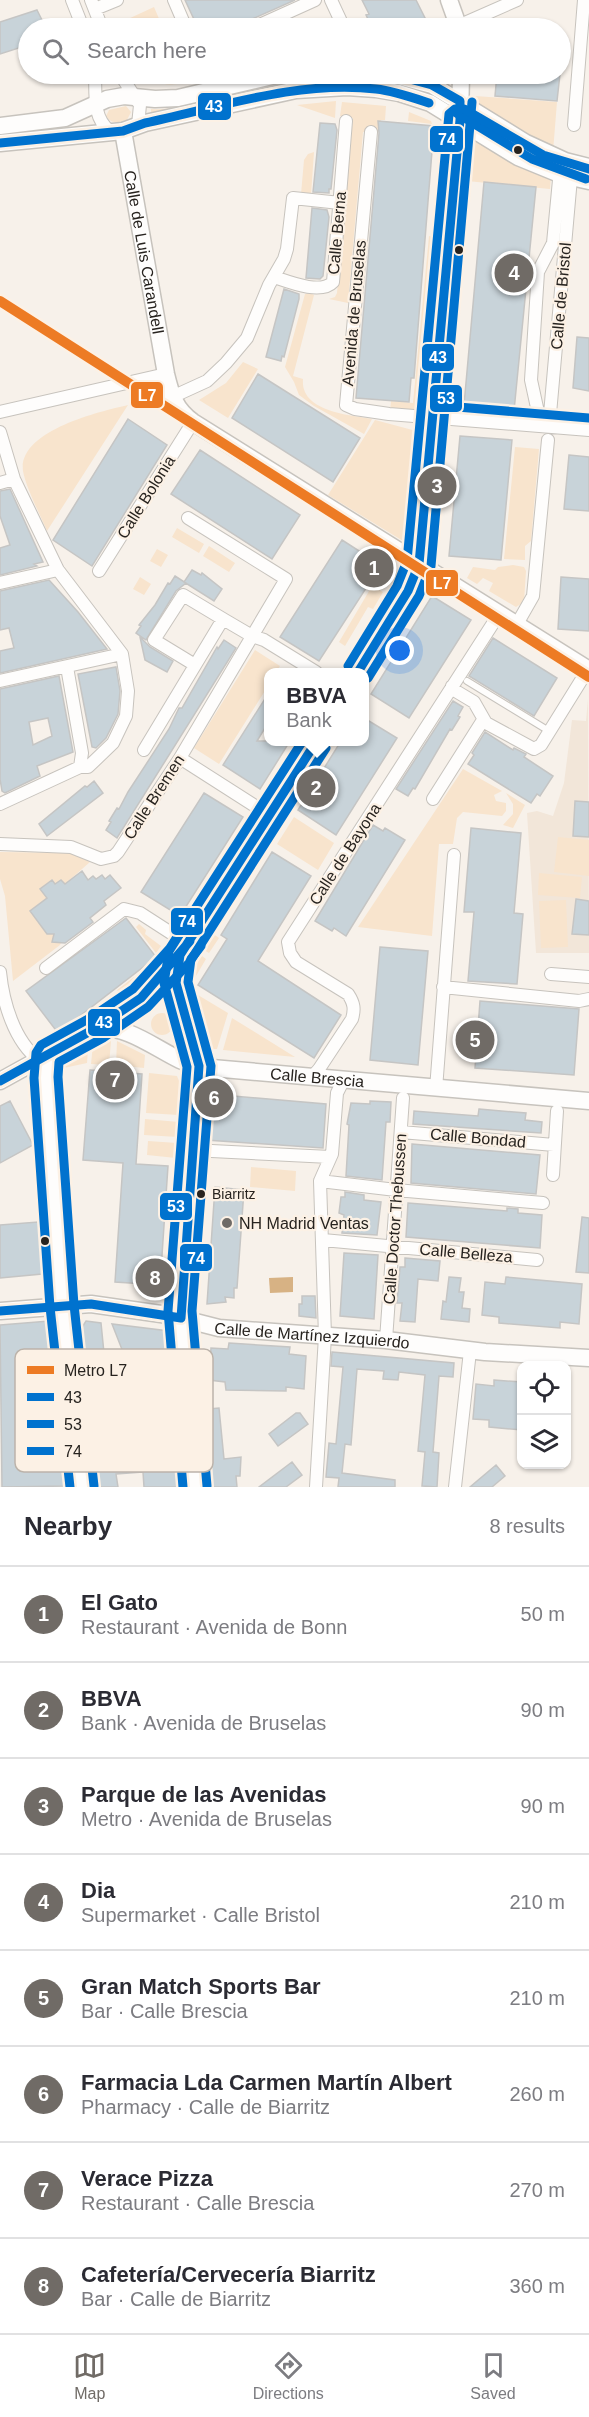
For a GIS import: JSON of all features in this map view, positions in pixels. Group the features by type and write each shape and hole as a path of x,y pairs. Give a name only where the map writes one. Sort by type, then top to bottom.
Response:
{"street":[{"path":"72,0 79,18"},
{"path":"93,5 117,0"},
{"path":"174,0 182,18"},
{"path":"275,18 315,0"},
{"path":"331,0 339,18"},
{"path":"449,0 455,18"},
{"path":"478,18 517,0"},
{"path":"574,125 584,0"},
{"path":"95,84 99,119 124,129"},
{"path":"124,129 141,111 137,97 127,84"},
{"path":"0,126 65,118 107,99 124,96 178,98 238,84"},
{"path":"428,84 460,101 526,143 565,160 589,167"},
{"path":"360,668 402,601 413,581 418,564 434,417 460,120 460,84"},
{"path":"0,143 124,129 296,90 347,87 399,93 430,103 518,157 567,177 589,181"},
{"name":"Calle Berna","path":"274,277 306,286 325,287 333,282 346,121"},
{"name":"Calle de Luis Carandell","path":"124,129 166,374 172,397"},
{"name":"Avenida de Bruselas","path":"371,132 346,403 351,408 378,413 589,430"},
{"path":"541,426 531,380 538,272 553,243 559,180 567,177"},
{"name":"Calle de Bristol","path":"550,414 567,177"},
{"path":"339,203 293,198 287,249 251,330 236,352 207,381 172,397 180,412 193,422 589,671 538,748 530,749 483,720 476,705 454,690 452,686"},
{"path":"0,412 166,374"},
{"name":"Calle Bolonia","path":"99,571 193,422"},
{"path":"0,432 14,479 58,570 122,654 128,691 123,723 113,743 88,767 80,767 0,804"},
{"path":"517,624 533,596 548,440"},
{"path":"0,483 14,479"},
{"name":"Calle Bremen","path":"0,844 71,847 101,860 114,856 180,758 286,579 188,518"},
{"path":"0,583 58,570"},
{"path":"195,665 154,640 183,595 310,668"},
{"name":"Calle de Bayona","path":"312,1077 352,1019 353,1001 348,994 296,962 290,953 288,942 499,614"},
{"path":"144,750 223,619"},
{"path":"0,681 122,654"},
{"path":"568,657 589,660"},
{"path":"67,667 82,753 80,767"},
{"path":"433,799 483,720"},
{"path":"0,1081 96,1028 141,998 184,949 313,746"},
{"path":"180,758 269,815"},
{"path":"436,1089 454,855"},
{"path":"46,968 123,909 140,913 184,949"},
{"path":"184,949 176,983 199,1066 181,1318 184,1349"},
{"path":"0,972 8,1011 27,1048 44,1057"},
{"path":"551,974 589,976"},
{"path":"443,987 584,1000"},
{"name":"Calle Brescia","path":"96,1028 115,1028 127,1032 180,1060 199,1066 343,1081 589,1101"},
{"path":"44,1057 67,1349"},
{"path":"316,1487 325,1336 320,1181 330,1157 338,1093 343,1081"},
{"name":"Calle Doctor Thebussen","path":"386,1340 403,1098"},
{"path":"553,1175 557,1111"},
{"name":"Calle Bondad","path":"401,1132 554,1144"},
{"path":"192,1150 330,1157"},
{"path":"320,1181 396,1191 543,1203"},
{"name":"Calle Belleza","path":"323,1240 537,1260"},
{"name":"Calle de Martínez Izquierdo","path":"0,1311 105,1305 181,1318 219,1328 386,1340 470,1351 589,1358"},
{"path":"455,1487 470,1351"},
{"path":"80,1472 82,1487"},
{"path":"194,1472 195,1487"}],"lane":[{"path":"467,681 549,731"}],"shaded area":[{"path":"154,7 159,18 130,18"},
{"path":"271,84 366,84 151,116 151,109 179,108"},
{"path":"387,84 403,84 423,89 422,93"},
{"path":"475,96 557,102 550,189 467,181"},
{"path":"336,101 335,118 297,105"},
{"path":"342,102 386,106 385,120 381,120 378,133 363,132 348,303 329,299 335,297 337,293 353,118 340,116"},
{"path":"126,106 131,112 127,120 113,122 106,116 109,110"},
{"path":"409,112 431,121 432,124 408,121"},
{"path":"314,152 311,195 301,194 304,160 308,154"},
{"path":"429,236 447,240 431,413 390,411 391,401 413,403"},
{"path":"305,294 314,295 293,376 303,379 304,390 309,399 318,405 328,410 372,419 364,434 299,395 285,367"},
{"path":"243,362 258,369 228,418 199,400 226,383"},
{"path":"128,405 47,531 25,478 23,471 25,457 33,445 46,434 80,418"},
{"path":"375,420 420,432 408,544 328,495"},
{"path":"515,447 539,449 531,541 525,546 525,560 504,559"},
{"path":"177,528 204,544 199,553 172,537"},
{"path":"209,546 235,563 229,572 203,556"},
{"path":"157,549 168,555 161,567 150,561"},
{"path":"513,565 524,567 526,571 524,602 516,607 489,591 493,583 483,578 477,584 467,578 473,567 495,570 498,567"},
{"path":"140,577 151,584 144,595 133,589"},
{"path":"372,586 383,592 373,609 368,607 345,646 339,642"},
{"path":"255,650 280,666 279,668 264,668 264,692 219,764 194,748"},
{"path":"588,699 589,953 536,953 527,813 537,811 553,816 564,783 572,720 586,721"},
{"path":"463,769 502,791 494,795 496,801 506,803 506,811 502,816 463,812 457,818 453,844 439,844 432,936 358,927"},
{"path":"506,793 525,805 513,828 503,825 513,814 513,804"},
{"path":"294,817 334,843 318,870 277,844"},
{"path":"558,837 589,840 589,876 554,872"},
{"path":"0,852 70,853 90,862 65,884 61,880 55,884 51,880 41,889 47,898 30,911 47,933 54,934 53,942 62,941 60,945 13,981 5,896 0,879"},
{"path":"539,873 582,877 580,898 538,895"},
{"path":"566,900 568,947 541,948 539,901"},
{"path":"218,919 221,920 212,933 219,938 209,953 199,947"},
{"path":"139,924 146,930 145,934 161,946 156,953 136,927"},
{"path":"198,953 206,959 193,981 187,977"},
{"path":"134,977 137,982 122,996 117,990"},
{"path":"193,992 228,1013 217,1049 210,1049 191,997"},
{"path":"106,999 113,1006 87,1021 83,1017"},
{"path":"162,1013 170,1016 173,1024 170,1032 162,1035 154,1032 151,1024 154,1016"},
{"path":"232,1018 295,1057 223,1050"},
{"path":"111,1041 109,1065 91,1064 93,1044"},
{"path":"117,1041 145,1055 144,1068 116,1065"},
{"path":"88,1049 87,1063 59,1069 59,1066"},
{"path":"149,1073 177,1076 181,1086 179,1115 146,1113"},
{"path":"145,1119 179,1122 178,1137 144,1135"},
{"path":"148,1141 177,1143 176,1158 147,1155"},
{"path":"251,1167 296,1171 295,1191 250,1187"},
{"path":"293,1277 293,1292 270,1293 269,1278"}],"building":[{"path":"185,0 295,0 254,18 193,18"},
{"path":"362,0 416,0 425,18 367,18 366,15 369,14"},
{"path":"37,10 41,18 18,18 18,48 0,54 0,22"},
{"path":"496,84 559,84 557,101 495,96"},
{"path":"378,121 434,126 414,378 411,378 409,402 356,398 379,133"},
{"path":"320,123 335,124 337,130 329,193 313,192"},
{"path":"484,182 536,187 514,411 464,405"},
{"path":"312,208 327,210 329,217 323,276 320,279 306,278"},
{"path":"284,289 299,294 299,299 281,361 266,357"},
{"path":"577,337 589,338 589,391 573,388"},
{"path":"258,374 360,438 333,482 232,418"},
{"path":"128,419 167,445 92,566 53,540"},
{"path":"460,436 512,440 501,560 449,556"},
{"path":"200,450 300,515 272,559 171,494"},
{"path":"569,455 589,457 589,511 564,509"},
{"path":"10,489 43,562 34,564 37,566 0,575 0,548 10,545 0,516 0,491"},
{"path":"342,540 381,565 319,661 280,637"},
{"path":"192,570 201,575 202,573 222,589 214,601 184,582"},
{"path":"175,576 186,583 176,591 146,640 136,633 141,626 139,625"},
{"path":"561,577 589,579 589,631 558,629"},
{"path":"49,580 107,649 0,673 0,651 14,648 9,628 0,630 0,591"},
{"path":"432,596 471,620 409,718 371,694"},
{"path":"140,637 150,647 173,661 167,672 145,660"},
{"path":"493,638 557,678 534,716 469,676"},
{"path":"224,640 236,648 117,838 106,830 111,822 109,821 117,808 119,809 169,729 179,708 182,708 217,647 218,649"},
{"path":"116,667 120,691 118,714 106,738 96,748 92,747 78,674"},
{"path":"59,676 73,752 37,766 40,776 5,793 2,791 0,779 0,689","holes":["48,718 52,736 33,745 29,722"]},
{"path":"264,700 264,730 257,741 264,741 264,746 287,746 260,789 223,765"},
{"path":"453,701 463,707 458,716 460,717 452,730 450,729 415,789 413,788 408,796 396,789"},
{"path":"369,721 397,738 336,835 298,810 338,746 369,746"},
{"path":"485,732 513,750 514,748 526,754 524,757 553,776 540,796 537,794 531,803 468,764"},
{"path":"94,781 103,793 47,836 39,824"},
{"path":"204,793 243,817 180,916 141,892"},
{"path":"575,801 589,802 589,837 573,836"},
{"path":"373,825 383,831 385,828 405,840 346,936 334,928 332,931 315,921"},
{"path":"471,828 521,833 514,913 523,914 517,984 468,981 474,912 464,912"},
{"path":"272,852 311,876 258,961 341,1015 314,1058 198,985 227,939 221,935"},
{"path":"82,871 88,880 93,876 96,879 102,875 105,879 110,875 121,888 104,901 106,905 90,918 93,922 65,943 52,942 54,934 47,934 30,911 47,898 40,889 52,880 55,884 61,880 65,884"},
{"path":"576,899 589,901 589,935 572,934"},
{"path":"126,918 156,957 58,1033 26,991"},
{"path":"380,947 428,951 418,1065 370,1060"},
{"path":"480,1001 579,1009 574,1075 475,1068"},
{"path":"90,1070 142,1074 136,1164 168,1166 160,1285 115,1282 123,1163 83,1160"},
{"path":"210,1094 326,1104 323,1148 206,1140"},
{"path":"10,1101 33,1145 0,1163 0,1106"},
{"path":"370,1101 391,1102 390,1122 386,1122 382,1180 346,1176 349,1125 347,1124 351,1103 370,1104"},
{"path":"479,1109 526,1113 525,1120 542,1122 541,1133 413,1124 414,1111 478,1116"},
{"path":"412,1144 540,1155 536,1194 411,1183"},
{"name":"NH Madrid Ventas","path":"215,1187 244,1190 237,1288 234,1288 234,1298 225,1297 226,1302 207,1304"},
{"path":"345,1192 364,1195 364,1200 381,1202 377,1235 342,1233 344,1215 339,1213 341,1197 345,1197"},
{"path":"408,1203 507,1211 507,1208 518,1209 518,1213 542,1215 540,1248 406,1237"},
{"path":"582,1217 589,1218 589,1273 576,1272"},
{"path":"38,1222 42,1274 0,1278 0,1225"},
{"path":"344,1253 378,1255 374,1319 340,1316"},
{"path":"405,1258 440,1261 438,1281 418,1279 415,1322 400,1321 402,1303 397,1303 400,1267 405,1267"},
{"path":"449,1277 461,1278 459,1292 464,1292 462,1308 470,1309 469,1322 441,1319"},
{"path":"506,1277 582,1284 579,1324 560,1322 560,1328 499,1323 499,1317 482,1315 485,1282 505,1284"},
{"path":"302,1296 315,1296 316,1318 299,1316"},
{"path":"49,1321 52,1349 15,1349 15,1472 66,1472 68,1486 2,1487 0,1325"},
{"path":"86,1321 101,1323 104,1349 77,1349 76,1337"},
{"path":"112,1324 169,1331 171,1349 122,1349"},
{"path":"229,1343 290,1347 289,1354 306,1356 304,1389 286,1387 286,1391 226,1390 225,1382 213,1380 213,1349 211,1349 211,1348 228,1349"},
{"path":"332,1352 454,1363 453,1377 439,1376 433,1452 439,1453 437,1487 422,1486 425,1452 418,1451 425,1375 399,1372 398,1380 383,1379 384,1371 357,1369 351,1445 345,1444 342,1473 395,1480 395,1487 338,1487 339,1478 326,1477 329,1443 336,1444 343,1367 331,1366"},
{"path":"494,1380 517,1382 517,1430 489,1427 489,1420 473,1419 476,1384 494,1386"},
{"path":"219,1408 224,1459 241,1457 240,1476 236,1476 237,1487 206,1487 204,1472 213,1472 213,1409"},
{"path":"296,1413 300,1413 308,1424 278,1446 269,1434"},
{"path":"292,1462 302,1475 286,1487 259,1487"},
{"path":"496,1465 505,1476 492,1487 470,1487"},
{"path":"91,1472 143,1472 116,1474 118,1487 93,1487"},
{"path":"143,1472 183,1472 185,1487 144,1487"}],"metro line":[{"name":"L7","path":"0,301 589,677"}],"transit line":[{"name":"43","path":"360,668 408,591 419,564 460,120 460,101 428,84"},
{"name":"43","path":"0,143 123,131 145,123 231,103 318,88 376,89 429,103"},
{"name":"53","path":"369,676 419,596 431,566 472,102"},
{"name":"74","path":"348,666 397,586 407,561 449,114 455,109 464,109 543,155 589,169"},
{"name":"53","path":"453,111 532,159 586,179"},
{"name":"74","path":"434,405 589,418"},
{"name":"74","path":"55,1349 34,1078 36,1053 41,1045 90,1018 133,989 170,948 299,746"},
{"name":"43","path":"0,1311 91,1304 181,1318 199,1066 176,983 180,955 313,746"},
{"name":"53","path":"79,1349 58,1077 59,1062 103,1038 148,1007 189,963 326,748"},
{"name":"53","path":"171,1349 168,1311 187,1067 164,983 169,951 181,932"},
{"name":"43","path":"0,1081 96,1028 141,998 190,941"},
{"name":"74","path":"195,1349 192,1311 211,1066 188,982 191,959 201,946"},
{"name":"74","path":"68,1472 70,1487"},
{"name":"53","path":"92,1472 94,1486"},
{"name":"53","path":"182,1472 183,1487"},
{"name":"74","path":"206,1472 207,1486"}],"place":[{"name":"Dia","path":"514,273"},
{"name":"Parque de las Avenidas","path":"437,486"},
{"name":"El Gato","path":"374,568"},
{"name":"BBVA","path":"316,788"},
{"name":"Gran Match Sports Bar","path":"475,1040"},
{"name":"Verace Pizza","path":"115,1080"},
{"name":"Farmacia Lda Carmen Martín Albert","path":"214,1098"},
{"name":"Biarritz","path":"201,1194"},
{"name":"NH Madrid Ventas","path":"227,1223"},
{"name":"Cafetería/Cervecería Biarritz","path":"155,1278"}]}
